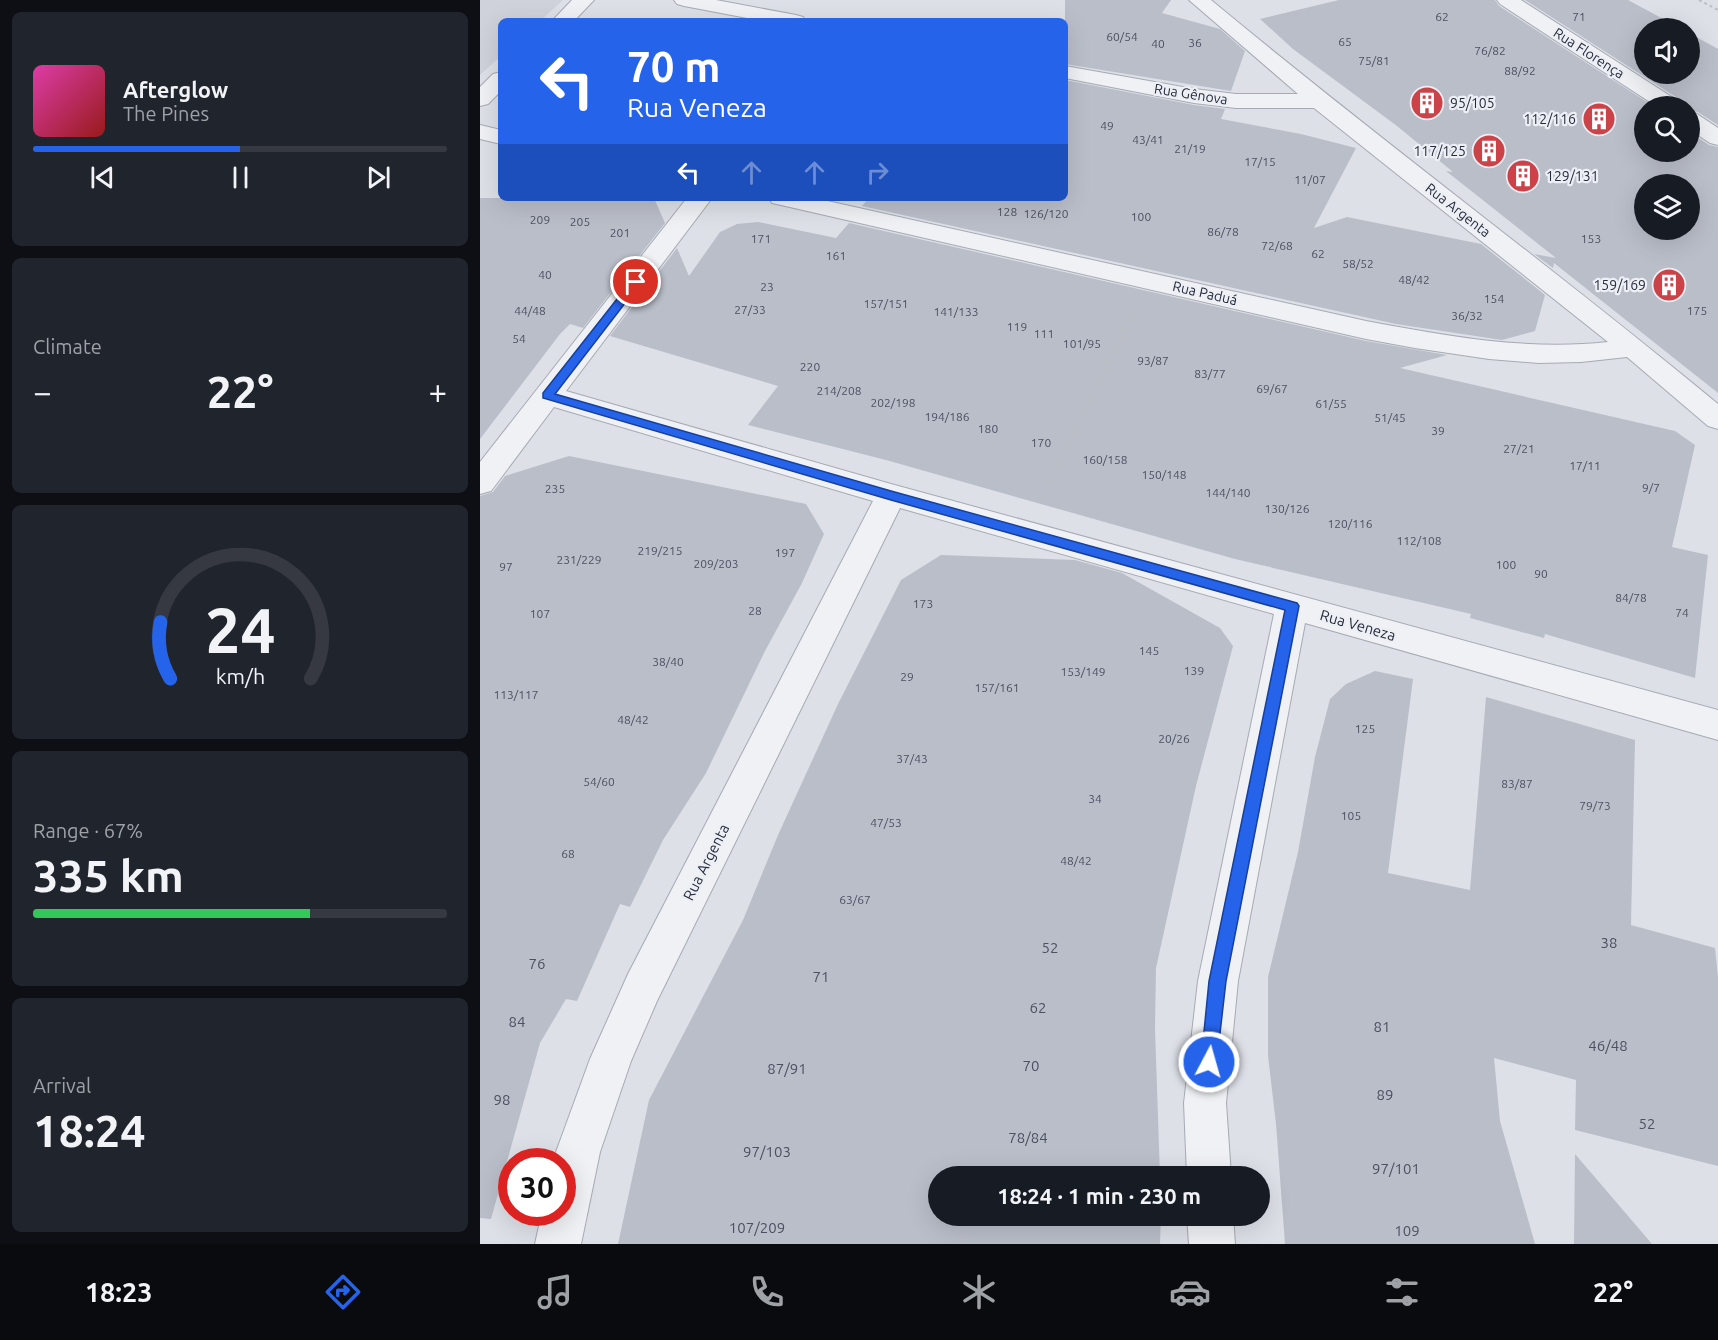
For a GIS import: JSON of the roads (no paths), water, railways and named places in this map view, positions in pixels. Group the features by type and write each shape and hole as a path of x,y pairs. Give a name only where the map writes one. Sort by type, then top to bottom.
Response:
{"street":[{"path":"565,18 584,0"},
{"path":"684,0 780,18"},
{"name":"Rua Argenta","path":"1199,0 1318,101 1633,348 1718,419"},
{"name":"Rua Florença","path":"1507,0 1655,96"},
{"name":"Rua Gênova","path":"1068,73 1194,96 1236,101 1318,101"},
{"path":"480,99 498,82"},
{"path":"1700,126 1718,138"},
{"path":"480,132 498,136"},
{"path":"480,483 698,201"},
{"name":"Rua Paduá","path":"794,201 1354,327 1454,347 1517,353 1565,354 1633,348"},
{"name":"Rua Veneza","path":"548,396 891,495 1718,725"},
{"name":"Rua Argenta","path":"558,1244 578,1152 612,1059 638,998 891,495"},
{"path":"1208,1166 1205,1102 1218,981 1292,606"},
{"path":"1211,1226 1212,1244"}],"place":[{"name":"95/105","path":"1427,103"},
{"name":"112/116","path":"1599,119"},
{"name":"117/125","path":"1489,151"},
{"name":"129/131","path":"1523,176"},
{"name":"159/169","path":"1669,285"}]}
